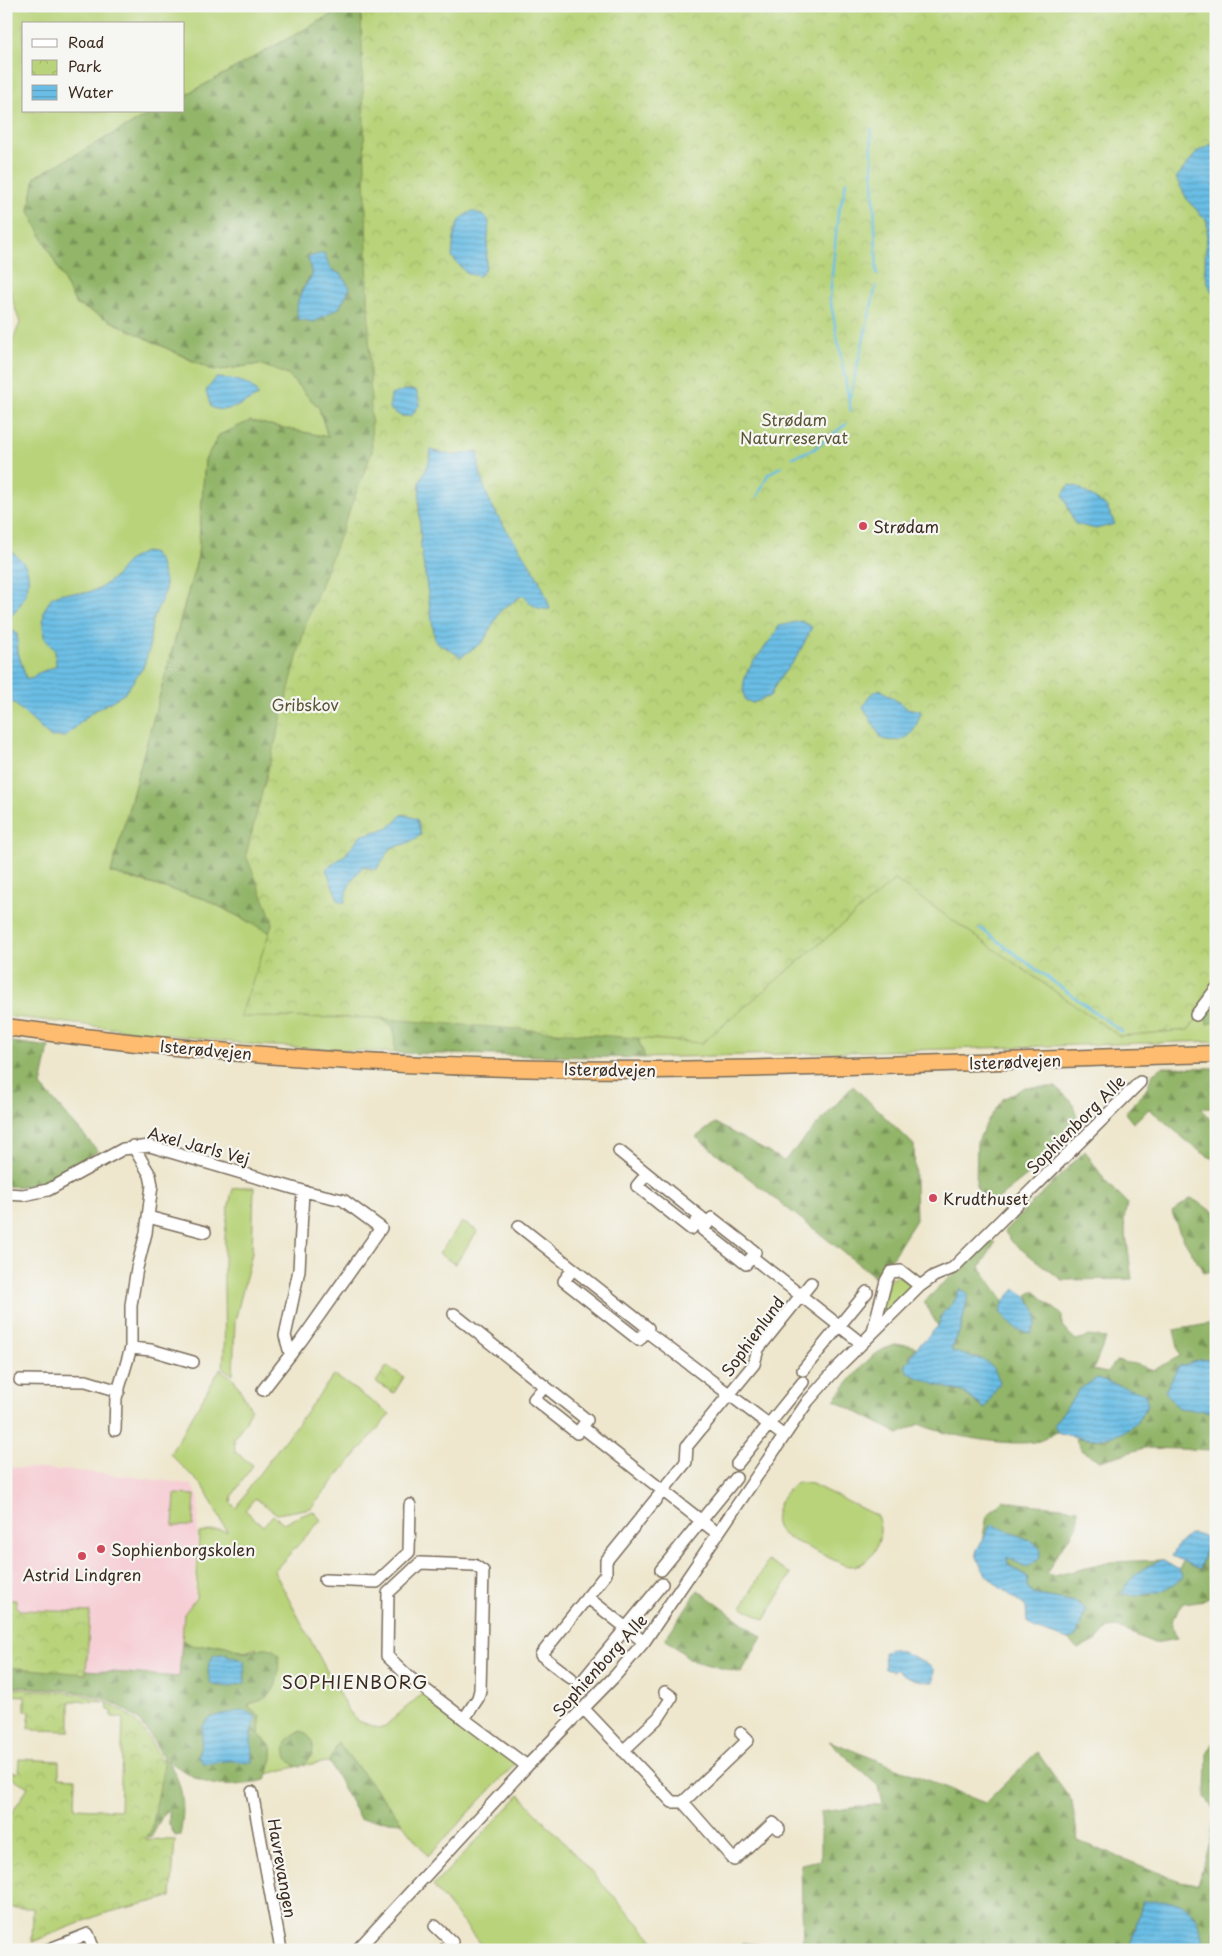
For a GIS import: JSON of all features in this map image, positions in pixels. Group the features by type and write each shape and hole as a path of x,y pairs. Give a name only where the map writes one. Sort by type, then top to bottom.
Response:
{"highway":[{"name":"Isterødvejen","path":"6,1027 161,1045 270,1054 512,1067 642,1070 830,1067 1216,1054"}],"street":[{"path":"1196,1015 1216,989"},
{"name":"Sophienborg Alle","path":"357,1950 644,1642 808,1400 861,1343 920,1286 934,1276 953,1268 1140,1082"},
{"path":"115,1430 119,1391 131,1348 132,1305 152,1186 150,1175 133,1146"},
{"name":"Axel Jarls Vej","path":"6,1194 23,1195 48,1190 123,1149 133,1146 150,1146 303,1191 343,1200 381,1228 264,1390"},
{"name":"Sophienlund","path":"619,1151 647,1174 637,1186 691,1229 704,1220 702,1230 746,1264 752,1257 861,1343"},
{"path":"290,1353 285,1336 299,1270 303,1191"},
{"path":"148,1217 205,1232"},
{"name":"Sophienlund","path":"519,1226 648,1328 646,1331 784,1436"},
{"path":"873,1331 886,1280 891,1272 901,1271 920,1286"},
{"name":"Sophienlund","path":"662,1584 626,1628 575,1682 541,1655 606,1574 606,1561 686,1462 687,1446 754,1364 758,1349 811,1283"},
{"path":"737,1464 867,1292"},
{"path":"454,1314 587,1420 577,1433 534,1399 544,1386"},
{"path":"131,1348 151,1350 193,1362"},
{"path":"20,1380 86,1381 119,1391"},
{"path":"582,1427 718,1534"},
{"path":"661,1570 736,1478"},
{"path":"325,1580 378,1582 409,1552 410,1505"},
{"path":"409,1545 426,1563"},
{"path":"464,1719 478,1698 480,1690 483,1571 474,1565 420,1563 388,1593 387,1656 409,1677 464,1719 527,1766"},
{"path":"371,1582 388,1600"},
{"path":"587,1597 644,1642"},
{"path":"623,1751 659,1717 672,1698 665,1692"},
{"path":"584,1708 672,1802 682,1802 748,1740 741,1733"},
{"name":"Havrevangen","path":"252,1792 281,1950"},
{"path":"682,1802 734,1860 773,1823 779,1829"},
{"path":"435,1926 452,1942 444,1950"},
{"path":"47,1950 88,1934 94,1950"}],"shaded area":[{"name":"Sophienborgskolen","path":"6,1467 90,1472 191,1484 199,1498 194,1600 186,1629 181,1679 6,1667"}],"green space":[{"path":"6,6 347,6 185,95 185,22 22,22 22,112 153,112 35,177 29,211 76,304 213,371 260,364 288,375 319,408 328,438 250,421 205,460 198,556 111,873 205,899 282,939 394,1028 395,1053 257,1045 6,1016 6,347 12,342 20,323 6,279"},
{"name":"Gribskov","path":"347,6 925,6 628,1011 645,1058 395,1053 394,1028 282,939 205,899 111,873 198,556 205,460 219,435 250,421 328,437 319,408 288,375 260,364 214,371 76,304 29,211 35,177 153,112 185,112 185,95","holes":["331,269 342,275 300,292 312,276"]},
{"name":"Strødam Naturreservat","path":"361,6 1216,6 1216,994 1188,1030 1119,1036 895,880 702,1043 372,1018 240,1017 273,922 246,855 306,623 372,452"},
{"path":"1216,357 1216,1041 645,1058 628,1011"},
{"path":"1216,1000 1216,1022 1207,1024 1205,1014"},
{"path":"6,1041 49,1047 41,1086 98,1151 65,1172 33,1185 6,1186"},
{"path":"1162,1067 1216,1068 1216,1108 1201,1108 1216,1127 1216,1156 1213,1159 1188,1142 1149,1109 1133,1123 1125,1113 1146,1090 1153,1073"},
{"path":"853,1086 914,1145 916,1220 891,1259 874,1276 696,1137 715,1123 784,1161"},
{"path":"1025,1087 1056,1087 1072,1102 1082,1132 989,1206 976,1186 977,1143 988,1120 1003,1099"},
{"path":"1085,1151 1106,1182 1127,1203 1124,1220 1132,1279 1062,1280 1013,1243 1004,1231"},
{"path":"254,1187 252,1253 235,1321 233,1375 223,1368 224,1255 225,1232 233,1188"},
{"path":"1191,1198 1216,1213 1216,1270 1204,1273 1179,1231 1172,1212"},
{"path":"462,1222 478,1231 455,1264 439,1254"},
{"path":"990,1238 995,1243 980,1267 1004,1301 1000,1312 1032,1302 1027,1295 1034,1291 1062,1315 1062,1327 1076,1340 1089,1336 1106,1338 1093,1370 1107,1373 1116,1361 1154,1370 1180,1356 1174,1330 1214,1323 1216,1359 1200,1360 1214,1412 1216,1412 1216,1450 1144,1448 1100,1461 1082,1451 1075,1438 1105,1440 1136,1423 1148,1405 1080,1389 1054,1424 1057,1432 1039,1441 1028,1443 996,1442 960,1436 919,1424 899,1434 834,1400 869,1359 891,1346 903,1344 916,1347 909,1357 936,1385 963,1392 984,1409 979,1357 962,1356 951,1350 961,1328 968,1295 960,1289 954,1302 942,1314 938,1326 924,1302"},
{"path":"898,1275 910,1283 910,1288 879,1319 889,1281"},
{"path":"387,1366 404,1377 394,1393 376,1382"},
{"path":"220,1369 234,1379 251,1409 246,1421 234,1438 235,1452 253,1465 232,1496 231,1503 236,1508 246,1491 334,1375 390,1414 311,1508 277,1514 255,1498 245,1510 263,1526 273,1515 283,1523 313,1511 321,1520 274,1571 347,1709 358,1721 378,1728 385,1726 424,1692 516,1763 428,1856 338,1743 329,1762 304,1765 313,1754 287,1758 296,1767 267,1774 272,1758 272,1747 259,1735 260,1717 249,1708 256,1648 245,1652 220,1645 194,1647 182,1640 184,1614 196,1598 199,1533 219,1530 227,1532 205,1489 170,1454"},
{"path":"798,1482 812,1484 877,1516 880,1524 880,1533 878,1543 869,1558 854,1566 844,1565 781,1533 776,1524 778,1506 789,1489"},
{"path":"175,1494 195,1495 193,1526 173,1526"},
{"path":"1003,1500 1078,1509 1078,1524 1047,1573 1054,1576 1111,1562 1162,1560 1150,1565 1182,1577 1179,1570 1183,1561 1200,1569 1208,1539 1216,1537 1216,1594 1205,1600 1184,1603 1171,1621 1177,1639 1154,1643 1117,1627 1108,1628 1096,1641 1078,1649 1068,1640 1076,1635 1086,1610 1033,1594 1027,1587 1028,1577 1008,1565 1007,1557 1018,1563 990,1528 982,1541 987,1516"},
{"path":"768,1561 791,1574 765,1620 742,1607"},
{"path":"698,1590 762,1637 741,1673 693,1661 665,1639"},
{"path":"6,1600 16,1600 16,1606 19,1610 90,1612 86,1674 6,1667"},
{"path":"182,1640 197,1646 222,1645 242,1652 270,1648 279,1655 275,1687 266,1697 249,1704 249,1708 260,1717 259,1735 272,1747 272,1758 266,1780 236,1785 213,1784 203,1781 166,1759 176,1776 182,1795 183,1815 180,1835 175,1836 169,1824 169,1812 165,1811 152,1836 149,1837 145,1834 163,1757 141,1723 123,1708 108,1700 92,1695 58,1689 6,1686 6,1664 179,1677"},
{"path":"6,1688 57,1691 106,1702 70,1701 70,1731 33,1730 33,1728 28,1728 30,1711 25,1711 25,1696 6,1695"},
{"path":"107,1703 121,1710 134,1720 164,1764 152,1828 146,1839 175,1840 171,1897 102,1914 32,1942 33,1908 6,1908 6,1814 10,1816 28,1787 9,1776 12,1772 18,1773 19,1759 59,1761 59,1777 76,1778 75,1808 120,1810 123,1718 112,1717 112,1711 108,1710"},
{"path":"301,1731 311,1739 313,1751 307,1761 296,1767 287,1758 286,1745 293,1735"},
{"path":"1216,1739 1216,1950 1204,1950 1204,1946 1143,1901 1129,1950 743,1950 742,1943 803,1949 801,1864 821,1860 821,1812 882,1804 878,1786 829,1741 985,1803 1037,1752 1072,1801 1078,1841 1180,1881 1198,1884 1211,1839 1215,1811 1206,1799 1207,1754"},
{"path":"338,1743 402,1822 360,1819 329,1762"},
{"path":"520,1795 663,1950 485,1950 433,1886"}],"water":[{"path":"1216,142 1216,200 1212,210 1216,223 1216,299 1210,288 1205,269 1207,221 1188,201 1176,178 1198,151"},
{"path":"473,211 486,217 489,222 486,267 480,276 467,274 452,257 454,236 458,224 466,214"},
{"path":"324,253 331,269 342,275 350,288 339,308 314,322 298,319 298,301 312,276 308,257"},
{"path":"216,378 240,381 252,387 258,396 229,409 222,410 211,407 206,391"},
{"path":"405,390 416,390 420,404 411,416 401,416 389,409 391,395"},
{"path":"431,450 454,456 478,451 481,475 488,496 497,515 533,569 543,588 550,609 541,609 534,606 523,595 501,610 483,642 461,657 435,641 421,548 420,482 429,462"},
{"path":"1069,485 1078,487 1107,507 1115,524 1096,529 1075,524 1063,495"},
{"path":"6,547 26,567 28,580 25,596 17,610 6,619"},
{"path":"144,552 152,553 159,561 165,580 165,592 152,621 149,650 143,668 124,694 91,713 65,737 50,737 6,696 6,634 14,631 17,634 18,652 26,678 32,679 36,674 56,666 55,651 44,637 43,626 44,610 52,597 62,593 85,593 99,589 115,577 129,560"},
{"path":"801,621 812,627 798,655 777,682 770,696 753,703 745,700 743,689 745,679 754,661 779,626"},
{"path":"880,689 907,708 921,711 913,732 904,739 882,739 863,707 870,695"},
{"path":"402,814 417,819 421,835 408,843 391,848 376,870 363,866 348,887 345,902 339,902 326,869 346,854 360,836 384,829 395,823"},
{"path":"960,1288 968,1295 961,1328 951,1350 986,1361 995,1372 1000,1382 985,1409 963,1392 936,1385 908,1373 905,1366 917,1347 938,1326 942,1314 954,1302"},
{"path":"1015,1289 1021,1292 1034,1307 1037,1320 1031,1333 1017,1330 1000,1312 1004,1301"},
{"path":"1216,1359 1216,1412 1178,1408 1165,1391 1179,1366 1200,1360"},
{"path":"1097,1378 1145,1394 1148,1405 1138,1420 1125,1431 1106,1438 1087,1439 1057,1432 1054,1424 1080,1389"},
{"path":"991,1524 1032,1541 1041,1549 1039,1559 1027,1568 1007,1557 1008,1565 1028,1577 1027,1587 1033,1594 1076,1602 1086,1610 1076,1636 1068,1640 1035,1629 1027,1622 1026,1607 995,1584 983,1570 976,1552"},
{"path":"1190,1534 1201,1535 1208,1539 1200,1569 1172,1556 1178,1545"},
{"path":"1162,1560 1179,1570 1183,1577 1168,1588 1154,1593 1140,1595 1122,1594 1138,1572"},
{"path":"891,1649 914,1657 930,1666 934,1670 933,1682 913,1679 896,1668 893,1671 885,1669 884,1652"},
{"path":"224,1654 244,1661 245,1683 230,1687 212,1685 208,1673 210,1663 214,1655"},
{"path":"244,1711 254,1715 256,1719 251,1732 252,1762 224,1761 203,1763 198,1756 202,1742 202,1728 208,1719 221,1714"},
{"path":"1143,1901 1179,1903 1186,1907 1196,1919 1204,1950 1129,1950"}],"waterway":[{"path":"871,129 877,275"},
{"path":"846,181 838,213 830,298 851,411"},
{"path":"850,397 876,286"},
{"path":"793,457 814,449 846,424"},
{"path":"758,496 768,474 782,466"},
{"path":"980,928 1122,1032"}],"place":[{"name":"Strødam","path":"863,526"},
{"name":"Krudthuset","path":"933,1198"},
{"name":"Sophienborgskolen","path":"101,1549"},
{"name":"Astrid Lindgren","path":"82,1556"}],"district":[{"name":"SOPHIENBORG","path":"355,1681"}]}
